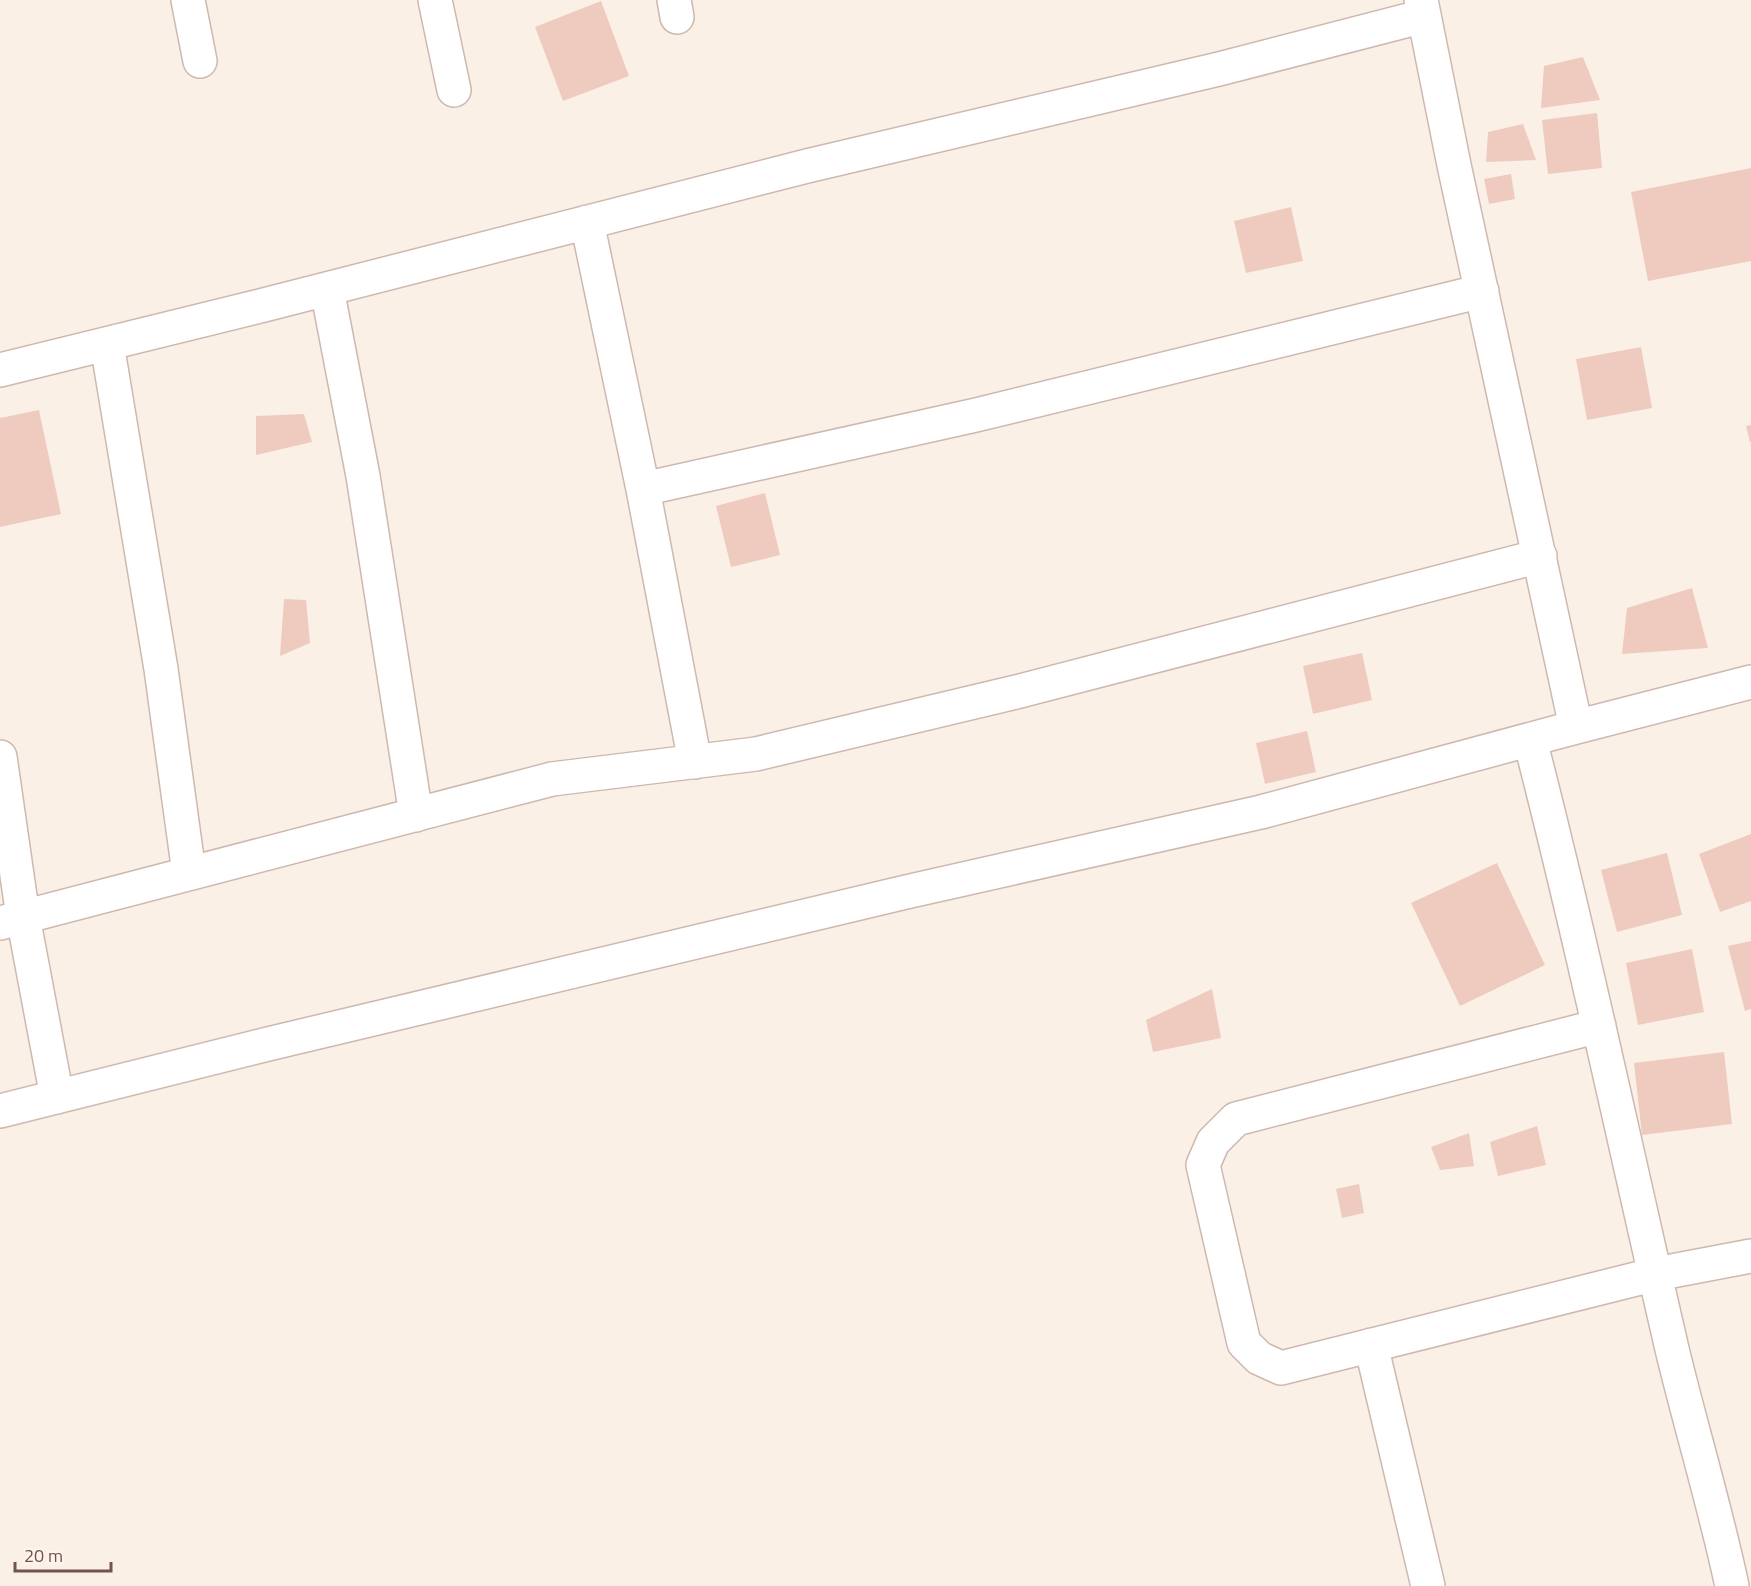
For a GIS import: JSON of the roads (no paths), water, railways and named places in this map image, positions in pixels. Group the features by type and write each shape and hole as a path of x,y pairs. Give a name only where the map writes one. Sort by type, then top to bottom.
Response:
{"street":[{"path":"188,0 200,61"},
{"path":"435,0 454,90"},
{"path":"0,370 807,166 1219,69 1422,8 1576,727"},
{"path":"587,222 643,489 695,762"},
{"path":"327,289 363,476 416,815"},
{"path":"643,489 976,415 1482,291"},
{"path":"107,344 161,669 189,873"},
{"path":"11,920 552,779 756,754 1008,694 1540,556"},
{"path":"0,1111 267,1044 883,898 1261,812 1751,682"},
{"path":"1530,740 1565,876 1673,1351 1717,1517 1732,1586"},
{"path":"0,757 11,920 57,1097"},
{"path":"1599,1026 1236,1119 1213,1142 1203,1165 1244,1343 1259,1358 1281,1368 1656,1274 1751,1256"},
{"path":"1371,1345 1428,1586"}]}
